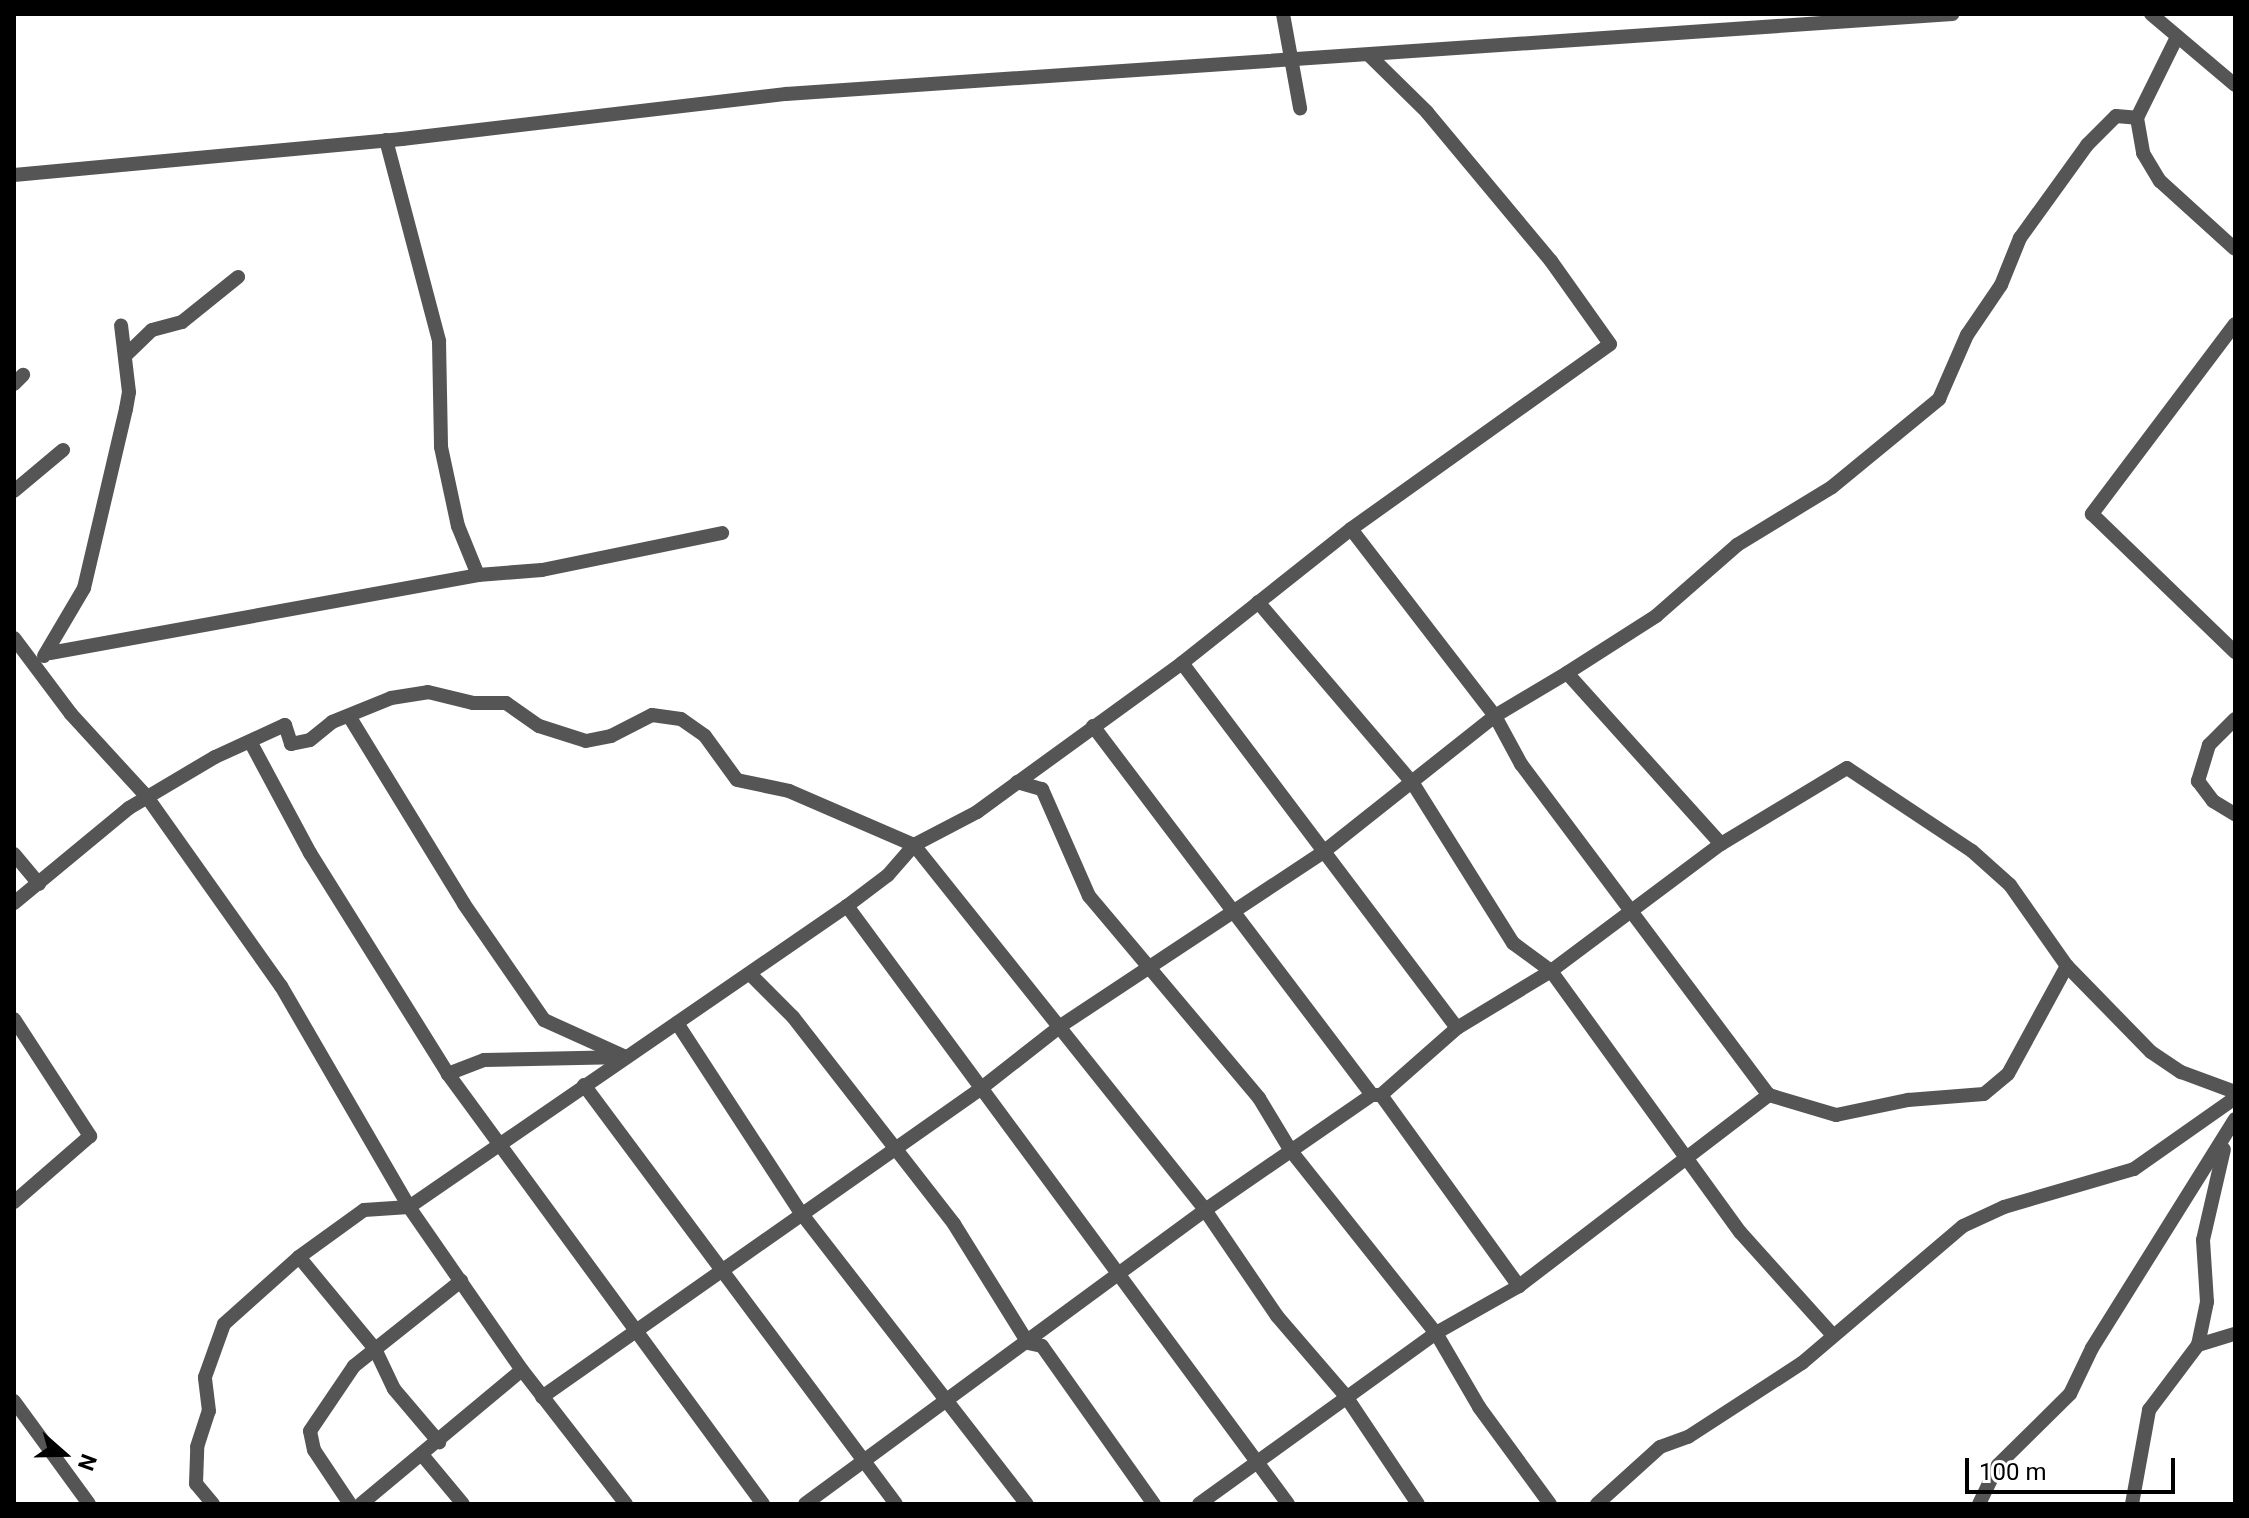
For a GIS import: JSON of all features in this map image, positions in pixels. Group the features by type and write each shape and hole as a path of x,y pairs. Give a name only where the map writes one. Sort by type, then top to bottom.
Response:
{"street":[{"path":"1283,14 1300,108"},
{"path":"14,175 386,140 786,94 1952,14"},
{"path":"2151,14 2176,39 2235,85"},
{"path":"2176,39 2137,118 2143,153 2160,181 2235,249"},
{"path":"213,1504 196,1484 197,1447 209,1411 205,1377 224,1324 299,1257 364,1210 409,1207 750,974 888,875 914,845 959,823 1017,782 1182,663 1351,529 1610,344 1551,261 1446,134 1370,56"},
{"path":"542,1397 979,1090 1062,1025 1232,908 1322,853 1495,716 1656,616 1737,545 1832,487 1939,399 1967,335 2001,285 2020,238 2087,145 2116,116 2137,118"},
{"path":"386,140 439,341 441,447 458,526 478,575"},
{"path":"125,356 152,330 182,322 238,277"},
{"path":"2235,324 2092,514 2235,652"},
{"path":"50,653 84,588 128,400 121,325"},
{"path":"14,491 63,450"},
{"path":"1351,529 1495,716 1521,764 1769,1095 1836,1115 1908,1100 1984,1094 2008,1074 2067,966"},
{"path":"34,663 50,653 478,575 542,570 722,533"},
{"path":"1258,602 1412,782 1513,943 1551,971 1574,1008 1689,1156 1740,1232 1832,1334"},
{"path":"14,638 71,714 147,797 281,986 409,1207 522,1370 626,1504"},
{"path":"1182,663 1322,853 1457,1028"},
{"path":"1567,673 1721,844"},
{"path":"14,903 147,797 285,725 291,744 310,740 349,716 391,698 428,692 473,703 506,703 539,726 586,741 611,736 652,715 667,715 696,727 737,780 789,791 914,845 1062,1025 1205,1210 1277,1316 1345,1395 1418,1504"},
{"path":"349,716 464,904 544,1020 626,1057"},
{"path":"2235,719 2209,745 2198,781 2213,801 2235,814"},
{"path":"1093,726 1519,1286"},
{"path":"251,743 310,853 448,1074 634,1332 697,1408 763,1504"},
{"path":"805,1504 1120,1276 1205,1210 1376,1095 1457,1028 1551,971 1721,844 1847,768 1972,851 2010,885 2067,966 2151,1052 2181,1072 2235,1095"},
{"path":"1017,782 1042,789 1089,896 1259,1098 1291,1151 1436,1333 1479,1407 1550,1504"},
{"path":"14,854 39,884"},
{"path":"847,906 979,1090 1288,1504"},
{"path":"750,974 793,1017 954,1224 1028,1343 1042,1346 1154,1504"},
{"path":"14,1019 90,1136 14,1202"},
{"path":"677,1023 801,1213 950,1399 1027,1504"},
{"path":"448,1074 484,1060 626,1057"},
{"path":"584,1085 720,1271 866,1459 896,1504"},
{"path":"1199,1504 1345,1395 1436,1333 1519,1286 1769,1095"},
{"path":"1597,1504 1660,1447 1688,1437 1802,1363 1832,1334 1963,1226 2004,1207 2134,1169 2235,1095"},
{"path":"1979,1504 1998,1465 2070,1394 2092,1348 2227,1137 2235,1119"},
{"path":"2132,1504 2149,1410 2198,1345 2207,1302 2203,1240 2227,1137"},
{"path":"299,1257 375,1349 394,1389 439,1442"},
{"path":"350,1504 314,1450 310,1431 354,1366 461,1281"},
{"path":"2198,1345 2235,1334"},
{"path":"361,1504 423,1456 522,1370"},
{"path":"14,1401 89,1504"},
{"path":"423,1456 463,1504"}]}
